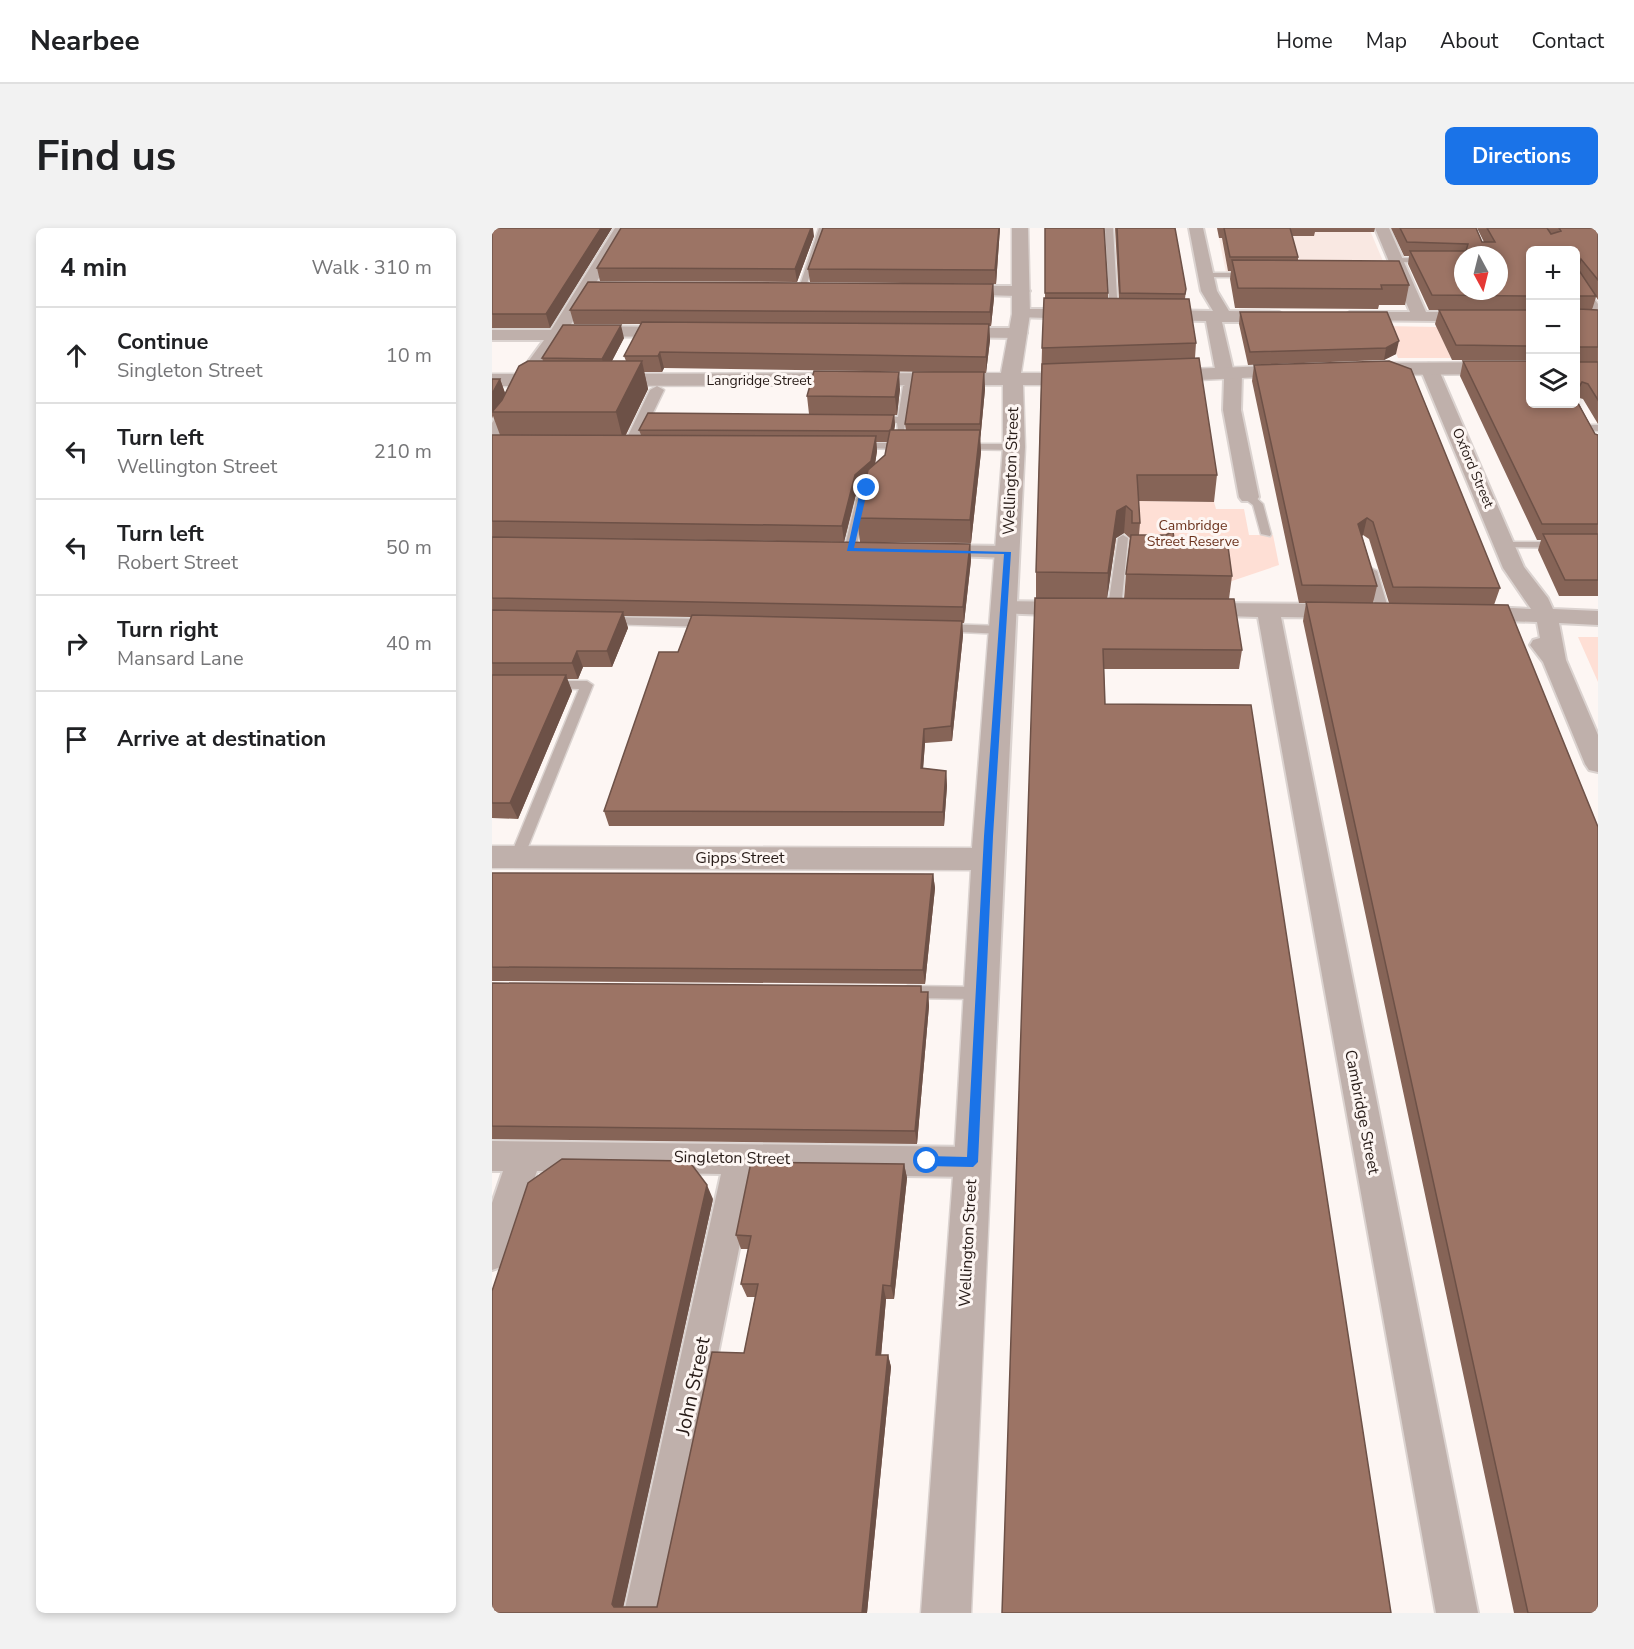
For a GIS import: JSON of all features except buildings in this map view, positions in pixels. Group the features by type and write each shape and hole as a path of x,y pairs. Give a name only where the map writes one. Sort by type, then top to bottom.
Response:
{"street":[{"name":"Wellington Street","path":"946,1613 973,1162 987,860 1014,447 1013,351 1021,313 1020,228"},
{"path":"1196,228 1207,283 1203,305 1213,316 1223,374 1214,385 1232,410 1249,497"},
{"path":"1382,228 1396,271 1420,317"},
{"path":"494,443 525,380 624,230"},
{"path":"586,288 606,288"},
{"path":"939,291 1021,313 1293,317"},
{"path":"934,333 1021,313"},
{"path":"1339,317 1526,321"},
{"path":"613,380 639,332"},
{"path":"492,335 687,332"},
{"name":"Oxford Street","path":"1429,368 1506,545 1514,568 1514,597 1520,615 1531,634 1554,660"},
{"path":"1347,369 1526,368"},
{"path":"1135,377 1314,371"},
{"name":"Langridge Street","path":"492,380 1013,381 1102,379"},
{"path":"630,446 649,418 657,390"},
{"path":"827,550 872,550"},
{"path":"916,551 1008,552"},
{"name":"Oxford Street","path":"1514,568 1537,597 1552,634 1554,660 1598,764"},
{"path":"1004,619 1139,609"},
{"path":"1175,610 1394,612"},
{"name":"Cambridge Street","path":"1268,610 1457,1613"},
{"path":"1447,612 1598,618"},
{"name":"Gipps Street","path":"504,857 987,860"},
{"path":"492,1254 508,1156"},
{"name":"Singleton Street","path":"508,1156 973,1162"},
{"name":"John Street","path":"645,1613 741,1158"}],"lane":[{"path":"1109,228 1114,315"},
{"path":"801,289 823,230 811,232"},
{"path":"1396,271 1454,262"},
{"path":"1207,283 1261,275"},
{"path":"1580,288 1594,315"},
{"path":"899,446 908,386 923,380"},
{"path":"867,419 902,420"},
{"path":"844,446 885,451 899,446 920,446"},
{"path":"951,447 1014,447"},
{"path":"850,550 864,491 867,488"},
{"path":"1249,497 1258,504 1266,534"},
{"path":"1115,609 1114,594 1128,555 1123,538"},
{"path":"1506,545 1598,545"},
{"path":"1368,562 1394,612"},
{"path":"932,628 1004,619"},
{"path":"598,621 716,623"},
{"path":"504,857 587,685 538,679"},
{"path":"887,992 980,993"}],"shaded area":[{"path":"1217,228 1369,228 1388,273 1226,273"}],"green space":[{"path":"1385,326 1437,327 1451,358 1398,358"},
{"name":"Cambridge Street Reserve","path":"1135,501 1214,502 1216,509 1244,509 1249,535 1273,535 1279,565 1226,583 1148,558 1111,554 1110,539 1127,539 1126,518"},
{"path":"1578,637 1598,637 1598,682"}],"route":[{"path":"867,488 864,491 850,550 1008,552 988,836 973,1162 927,1161"}]}
